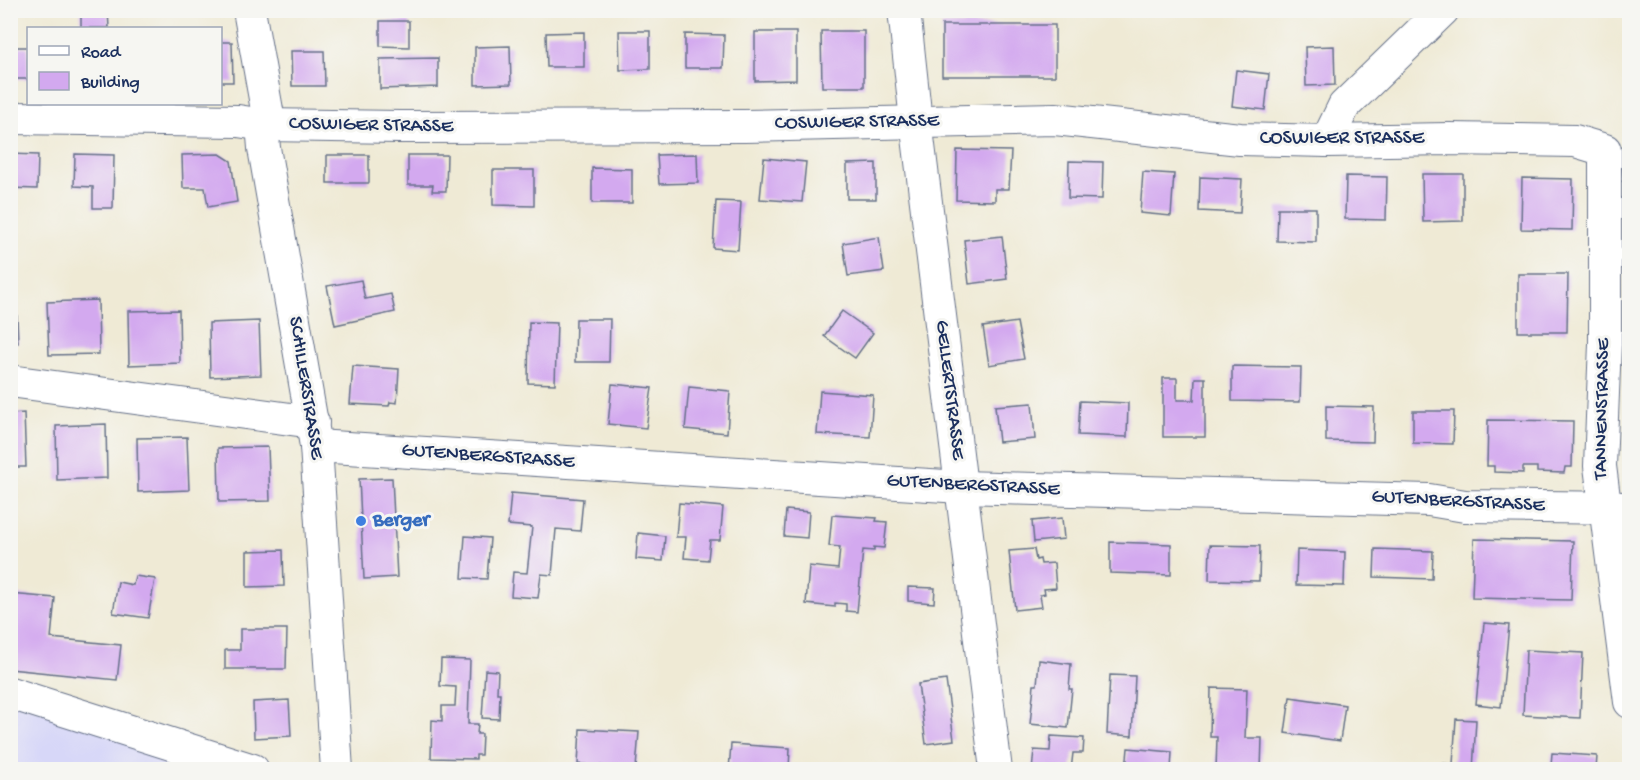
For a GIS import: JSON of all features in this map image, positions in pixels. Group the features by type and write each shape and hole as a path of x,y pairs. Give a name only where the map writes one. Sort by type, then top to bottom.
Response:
{"street":[{"name":"SCHILLERSTRASSE","path":"249,10 267,110 264,124 264,148 315,434 336,770"},
{"name":"GELLERTSTRASSE","path":"904,10 996,770"},
{"path":"1327,141 1344,106 1443,10"},
{"name":"COSWIGER STRASSE","path":"10,118 238,121 264,124 399,128 744,126 1055,118 1240,139 1575,141 1605,150 1616,221"},
{"name":"TANNENSTRASSE","path":"1616,221 1605,344 1600,466 1617,508 1629,702"},
{"name":"GUTENBERGSTRASSE","path":"10,381 315,434 961,487 1429,500 1465,506 1617,508"},
{"path":"10,693 253,770"}],"shaded area":[{"path":"10,700 217,769 11,769"}],"building":[{"path":"81,10 108,10 109,27 81,27"},
{"path":"380,21 409,21 409,47 380,46"},
{"path":"942,25 1055,25 1055,76 942,76"},
{"path":"619,31 650,31 650,69 620,70"},
{"path":"821,31 864,31 864,87 822,87"},
{"path":"584,32 584,67 547,67 546,33"},
{"path":"755,32 796,32 796,80 755,81"},
{"path":"685,34 724,35 723,68 685,68"},
{"path":"222,42 232,42 233,82 222,82"},
{"path":"510,46 511,84 475,85 475,47"},
{"path":"1334,46 1335,85 1306,86 1305,47"},
{"path":"11,47 27,47 27,79 12,79"},
{"path":"291,51 324,51 325,86 292,86"},
{"path":"438,58 438,87 380,89 380,59"},
{"path":"1236,70 1269,74 1265,110 1232,106"},
{"path":"1625,141 1629,142 1629,182 1621,181"},
{"path":"957,150 1011,151 1009,189 995,189 995,201 956,200"},
{"path":"10,154 38,155 37,189 10,188"},
{"path":"75,154 114,155 113,208 93,208 93,187 74,186"},
{"path":"220,154 231,161 237,202 208,207 205,188 183,188 182,155"},
{"path":"697,154 698,183 659,184 657,155"},
{"path":"327,155 369,155 369,183 327,183"},
{"path":"408,155 447,155 446,191 432,191 433,185 408,185"},
{"path":"764,158 806,162 802,202 760,199"},
{"path":"1069,161 1103,162 1102,199 1068,198"},
{"path":"876,163 876,199 847,199 847,164"},
{"path":"592,168 632,169 632,203 592,203"},
{"path":"493,170 534,170 534,206 493,205"},
{"path":"1143,172 1174,174 1171,216 1140,213"},
{"path":"1422,174 1463,174 1463,221 1423,222"},
{"path":"1346,176 1387,177 1386,220 1345,219"},
{"path":"1200,177 1242,179 1240,213 1199,211"},
{"path":"1522,178 1573,179 1572,230 1521,229"},
{"path":"716,201 741,202 738,250 713,248"},
{"path":"1278,208 1316,208 1316,242 1277,241"},
{"path":"1002,236 1007,279 969,284 964,240"},
{"path":"879,237 884,271 848,276 843,243"},
{"path":"1518,274 1568,274 1567,332 1518,332"},
{"path":"361,280 365,299 391,294 395,312 335,325 327,286"},
{"path":"16,289 18,343 10,343 10,290"},
{"path":"98,300 99,354 49,355 47,302"},
{"path":"179,310 180,363 129,365 128,311"},
{"path":"842,311 873,333 855,358 824,336"},
{"path":"576,319 610,319 609,362 575,362"},
{"path":"259,321 261,375 210,377 209,323"},
{"path":"529,322 557,323 555,384 528,383"},
{"path":"1017,322 1024,359 989,365 983,327"},
{"path":"353,366 399,369 397,403 390,402 389,406 350,404"},
{"path":"1232,366 1301,367 1300,402 1232,401"},
{"path":"1163,378 1177,378 1177,400 1194,400 1195,378 1205,378 1205,437 1163,437"},
{"path":"612,384 652,388 646,428 608,424"},
{"path":"689,387 730,391 727,433 685,429"},
{"path":"820,391 873,395 870,437 817,434"},
{"path":"1080,401 1128,403 1127,437 1078,435"},
{"path":"1032,403 1035,439 999,442 995,406"},
{"path":"1326,406 1374,407 1373,442 1326,441"},
{"path":"1413,411 1454,411 1453,444 1413,443"},
{"path":"24,413 26,467 10,467 10,414"},
{"path":"1488,420 1573,421 1572,467 1565,467 1564,473 1537,472 1537,467 1523,467 1523,473 1494,472 1494,466 1487,466"},
{"path":"106,424 107,478 57,480 56,426"},
{"path":"187,437 189,490 138,492 137,438"},
{"path":"268,447 270,501 219,502 218,448"},
{"path":"392,478 397,577 364,579 359,479"},
{"path":"511,493 583,499 580,531 556,529 552,575 541,574 538,598 511,596 513,572 527,573 532,527 508,525"},
{"path":"679,503 723,507 720,540 710,540 708,560 684,558 686,537 676,537"},
{"path":"786,510 809,512 807,538 784,536"},
{"path":"832,515 877,518 876,521 887,522 884,548 874,547 874,551 863,550 857,612 846,611 846,604 835,603 835,607 806,604 809,566 838,569 840,547 829,546"},
{"path":"1062,518 1064,539 1034,542 1032,521"},
{"path":"638,533 665,536 663,561 636,559"},
{"path":"465,536 490,538 487,579 462,578"},
{"path":"1474,539 1573,541 1571,600 1472,598"},
{"path":"1110,542 1171,544 1171,575 1110,573"},
{"path":"1210,545 1260,546 1259,581 1209,580"},
{"path":"1034,549 1036,560 1040,559 1041,564 1054,563 1056,588 1044,589 1045,594 1040,595 1042,607 1015,610 1009,551"},
{"path":"1375,549 1433,551 1432,579 1374,577"},
{"path":"283,550 284,586 247,587 247,551"},
{"path":"1297,550 1345,552 1344,586 1296,585"},
{"path":"135,576 155,579 148,618 113,613 118,582 133,585"},
{"path":"908,587 935,588 934,603 908,601"},
{"path":"10,594 55,598 51,638 121,645 117,680 10,669"},
{"path":"1484,623 1509,625 1501,707 1476,704"},
{"path":"240,629 287,629 286,669 225,669 225,650 240,650"},
{"path":"1526,650 1583,653 1580,718 1523,715"},
{"path":"441,659 470,660 468,724 478,724 477,734 482,734 481,755 476,755 476,759 431,758 432,720 442,721 442,706 455,706 456,687 440,686"},
{"path":"1039,660 1071,664 1069,689 1072,689 1068,728 1030,724"},
{"path":"485,670 498,671 499,719 482,718"},
{"path":"1110,675 1135,676 1132,736 1107,734"},
{"path":"946,680 954,740 926,744 918,684"},
{"path":"1211,688 1247,689 1245,738 1262,738 1261,770 1216,770 1217,737 1210,737"},
{"path":"1290,697 1345,705 1340,741 1285,733"},
{"path":"289,700 291,736 254,738 253,702"},
{"path":"1456,719 1476,720 1473,770 1439,770 1439,763 1453,764"},
{"path":"580,729 639,732 636,768 578,764"},
{"path":"1051,736 1084,738 1083,753 1073,753 1071,770 1032,770 1034,750 1050,751"},
{"path":"731,744 790,748 789,770 729,770"},
{"path":"1128,748 1172,752 1171,770 1126,770"},
{"path":"1552,753 1597,756 1596,770 1545,770 1551,765"}],"place":[{"name":"Berger","path":"361,521"}]}
